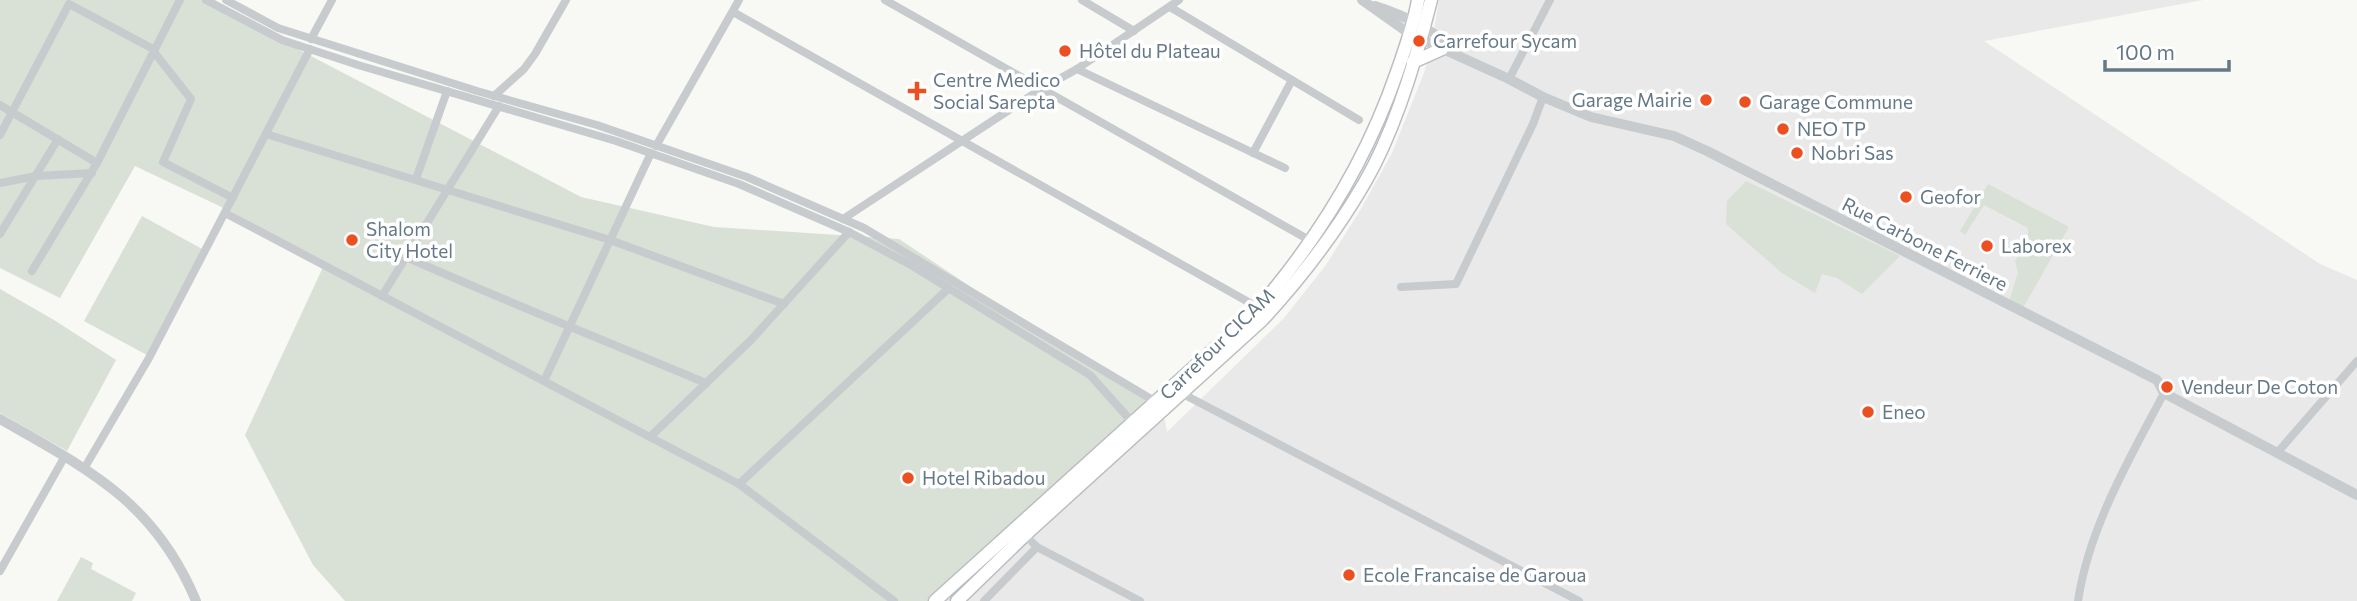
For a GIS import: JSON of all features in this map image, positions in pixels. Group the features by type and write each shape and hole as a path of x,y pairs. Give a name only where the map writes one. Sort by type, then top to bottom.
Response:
{"main road":[{"path":"957,601 1262,320 1315,258 1366,181 1395,116 1413,62 1418,0"},
{"path":"1417,31 1431,0"},
{"name":"Carrefour CICAM","path":"935,601 1259,308 1311,241 1356,170 1417,31"},
{"path":"1413,62 1442,49"}],"street":[{"path":"32,271 92,173 180,0"},
{"path":"206,0 282,40 447,91 747,177 864,229 1156,402"},
{"path":"226,0 278,28 494,96 597,125 849,232 949,288 1090,375 1133,423"},
{"path":"311,39 332,0"},
{"path":"494,96 524,69 566,0"},
{"path":"544,381 653,149 739,0"},
{"path":"885,0 1311,241"},
{"path":"1082,0 1134,31"},
{"path":"843,219 1041,89 1077,69 1179,0"},
{"path":"1509,79 1550,0"},
{"path":"1366,2 1392,11 1417,31"},
{"path":"0,135 69,4 154,51 191,99 163,162 233,198"},
{"path":"1170,7 1359,120"},
{"path":"733,12 1259,308"},
{"name":"Rue Carbone Ferriere","path":"1417,31 1442,49 1591,117 1684,140 2157,380 2164,393 2357,495"},
{"name":"Rue Carbone Ferriere","path":"1417,31 1441,39 1461,56"},
{"path":"85,467 149,358 310,49"},
{"path":"1077,69 1285,168"},
{"path":"1253,153 1292,80"},
{"path":"416,178 447,91"},
{"path":"1401,288 1456,284 1543,97"},
{"path":"0,105 97,163"},
{"path":"382,296 499,106"},
{"path":"266,134 416,178 610,240 784,304"},
{"path":"0,234 58,139"},
{"path":"0,183 36,176 92,173"},
{"path":"225,213 739,484 894,601"},
{"path":"650,437 751,340 849,232"},
{"path":"406,257 490,295 706,383"},
{"path":"739,484 949,288"},
{"path":"2277,453 2357,361"},
{"path":"1181,393 1580,601"},
{"path":"2078,601 2083,575 2105,511 2164,393"},
{"path":"0,419 85,467 134,505 161,536 190,585 196,601"},
{"path":"0,571 65,456"},
{"path":"1026,535 1037,547 1140,601"},
{"path":"984,601 1037,547"}],"shaded area":[{"path":"0,0 204,0 581,197 714,227 899,239 1031,327 1161,400 942,601 345,601 313,565 245,435 324,265 230,211 135,166 60,298 0,268"},
{"path":"1439,0 2203,0 1984,41 2320,264 2357,280 2357,601 942,601 1161,400 1167,432 1284,318 1326,265 1392,153 1424,73"},
{"path":"1746,181 1900,256 1862,294 1837,278 1822,274 1815,293 1782,273 1726,224 1727,201"},
{"path":"1988,184 2069,227 2023,308 2009,301 2018,273 2015,261 2028,242 2028,228 1984,205 1965,235 1960,231"},
{"path":"142,216 204,250 147,355 84,321"},
{"path":"0,289 116,360 67,451 0,413"},
{"path":"81,557 93,563 91,569 136,593 132,601 57,601"}],"place":[{"name":"Carrefour Sycam","path":"1419,41"},
{"name":"Hôtel du Plateau","path":"1065,51"},
{"name":"Centre Medico Social Sarepta","path":"917,91"},
{"name":"Garage Mairie","path":"1706,100"},
{"name":"Garage Commune","path":"1745,102"},
{"name":"NEO TP","path":"1783,129"},
{"name":"Nobri Sas","path":"1797,153"},
{"name":"Geofor","path":"1906,197"},
{"name":"Shalom City Hotel","path":"352,240"},
{"name":"Laborex","path":"1987,246"},
{"name":"Vendeur De Coton","path":"2167,387"},
{"name":"Eneo","path":"1868,412"},
{"name":"Hotel Ribadou","path":"908,478"},
{"name":"Ecole Francaise de Garoua","path":"1349,575"}]}
